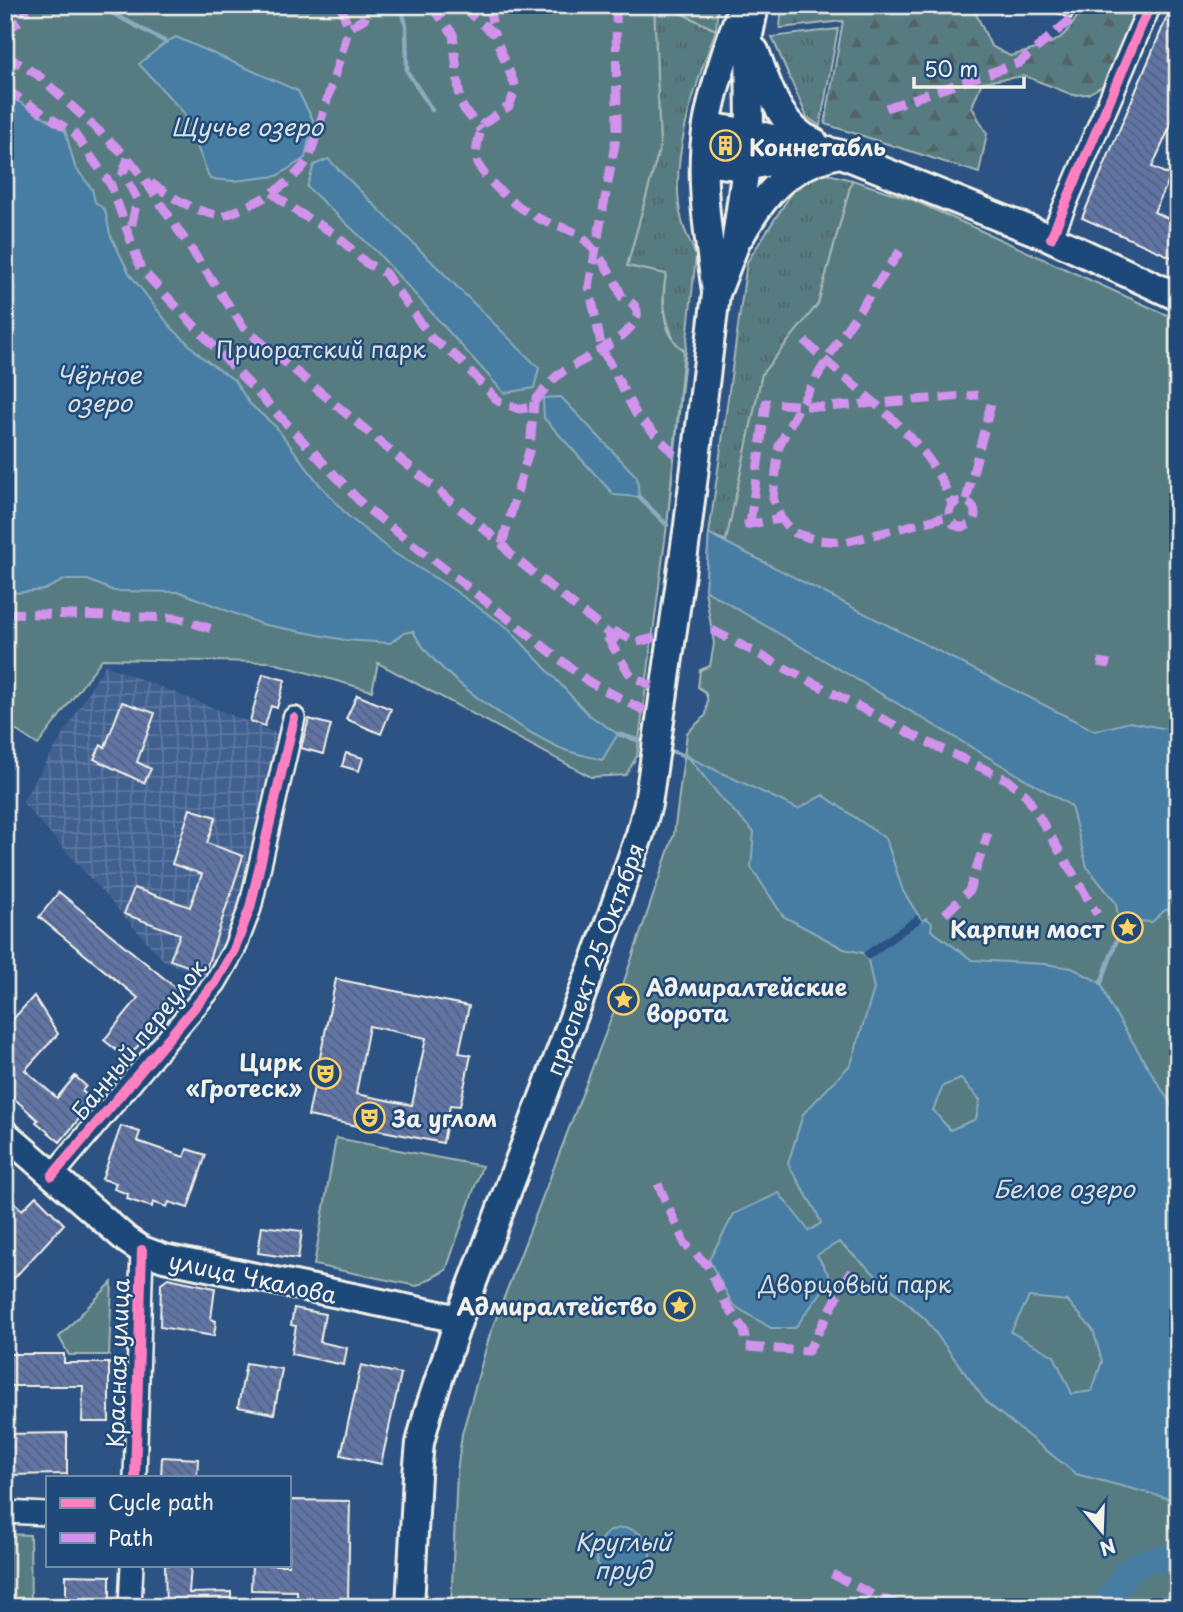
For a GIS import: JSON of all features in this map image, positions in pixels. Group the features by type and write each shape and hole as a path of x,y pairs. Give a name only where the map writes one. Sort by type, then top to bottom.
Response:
{"main road":[{"path":"716,294 709,242 704,162 706,126 717,81 743,5"},
{"path":"735,246 750,133 749,35 755,5"},
{"path":"749,35 778,109 789,126 805,138 1051,238 1178,297"},
{"path":"706,126 841,154"},
{"path":"704,162 746,167 784,159 841,154"},
{"path":"716,294 735,246 754,213 771,191 794,170 822,158 841,154"},
{"name":"проспект 25 Октября","path":"410,1607 420,1443 428,1412 459,1319 607,928 648,803 662,721 716,294"},
{"name":"улица Чкалова","path":"5,1134 142,1250 164,1258 459,1319"}],"street":[{"path":"1051,238 1150,5"},
{"name":"Банный переулок","path":"52,1176 215,983 234,950 250,908 294,718"},
{"name":"Красная улица","path":"135,1476 142,1250"},
{"path":"5,1512 46,1514"},
{"path":"130,1607 132,1566"}],"shaded area":[{"path":"105,665 279,734 242,899 215,983 164,961 22,802"}],"green space":[{"name":"Приоратский парк","path":"5,5 654,5 660,146 627,266 666,274 664,316 671,335 684,350 667,525 637,756 626,775 591,777 378,663 372,691 270,662 102,659 38,745 5,723"},
{"path":"654,5 664,5 716,30 692,99 678,175 682,221 696,256 667,525 675,343 665,310 666,274 627,266 660,146"},
{"path":"664,5 718,5 716,30"},
{"path":"782,5 972,5 991,46 1010,56 1054,42 1069,29 1083,5 1140,5 1107,83 1088,94 1073,95 1025,76 982,82 972,107 987,134 979,173 825,124 843,21 780,28"},
{"path":"838,29 820,126 807,117 772,37"},
{"path":"814,173 852,180 818,304 762,374 726,542 709,534 747,262 802,177"},
{"name":"Дворцовый парк","path":"852,180 913,200 1178,320 1178,1607 451,1607 457,1472 462,1434 490,1334 614,1011 674,834 687,733 706,715 707,696 698,687 700,670 710,666 714,644 705,590 709,534 726,541 762,374 818,304"},
{"path":"336,1138 482,1166 446,1270 417,1286 314,1265"},
{"path":"112,1282 109,1355 69,1355 59,1337"},
{"path":"5,1534 30,1535 31,1607 5,1607"}],"water":[{"name":"Щучье озеро","path":"176,37 298,91 313,120 305,158 277,176 234,181 210,179 184,113 139,64"},
{"name":"Чёрное озеро","path":"5,93 65,130 75,167 92,189 95,202 105,210 110,234 129,273 170,326 203,358 234,380 250,404 276,427 320,485 348,516 394,553 445,584 508,628 589,715 618,734 602,760 560,748 478,698 439,665 413,631 404,633 390,643 345,640 261,624 180,592 114,591 88,580 64,580 44,590 5,594"},
{"path":"328,159 539,368 534,388 504,393 377,252 307,187 314,165"},
{"path":"561,397 637,477 639,497 614,495 544,418 543,398"},
{"path":"709,534 1095,731 1130,722 1178,731 1178,908 1165,910 1152,922 1137,921 1133,924 1118,917 1116,903 1087,867 1071,806 705,590"},
{"name":"Белое озеро","path":"688,757 798,809 823,795 886,839 903,891 922,921 926,918 932,923 931,930 972,960 1072,968 1101,983 1110,1005 1178,1116 1178,1501 1076,1474 987,1403 926,1320 839,1242 817,1255 831,1279 795,1328 771,1328 733,1305 709,1260 734,1214 779,1193 809,1231 821,1223 788,1164 803,1114 851,1064 874,989 868,960 863,953 844,949 783,916 751,867 754,832 722,799","holes":["961,1079 980,1100 976,1119 950,1130 933,1110 943,1086","1029,1297 1068,1301 1093,1330 1102,1361 1092,1391 1072,1394 1054,1356 1011,1332"]},
{"name":"Круглый пруд","path":"628,1528 638,1532 646,1540 650,1555 646,1570 638,1578 618,1582 608,1578 600,1570 596,1550 600,1540 608,1532"}],"pier":[{"path":"917,915 922,921 868,960 863,953"}],"building":[{"path":"1039,5 1077,5 1071,19"},
{"path":"1172,5 1178,5 1178,109 1152,167 1171,176 1154,212 1178,223 1178,260 1082,218"},
{"path":"263,674 285,680 277,708 271,706 265,726 250,721"},
{"path":"357,695 391,709 381,734 346,719"},
{"path":"122,702 155,713 137,762 151,769 144,783 94,759 101,745 105,747"},
{"path":"309,719 331,725 323,754 301,748"},
{"path":"346,753 363,758 359,771 342,766"},
{"path":"190,809 216,817 207,843 243,856 205,972 170,960 180,934 124,914 134,888 190,907 202,874 172,864"},
{"path":"59,892 182,993 127,1059 104,1040 138,998 39,917"},
{"path":"336,979 469,1006 459,1053 471,1055 460,1106 450,1105 443,1143 308,1116","holes":["369,1026 426,1038 412,1105 356,1094"]},
{"path":"34,996 58,1034 25,1070 57,1098 75,1076 86,1086 82,1091 94,1101 60,1142 5,1090 5,1028"},
{"path":"121,1126 140,1132 137,1141 184,1157 187,1149 206,1155 188,1208 169,1202 167,1207 153,1202 152,1207 127,1199 128,1194 114,1189 116,1183 102,1179"},
{"path":"5,1194 22,1210 36,1196 64,1224 5,1288"},
{"path":"262,1226 302,1231 298,1259 258,1253"},
{"path":"168,1278 215,1288 211,1319 216,1321 214,1336 160,1327 161,1283"},
{"path":"294,1308 325,1314 320,1342 347,1348 344,1365 291,1354 296,1326 291,1325"},
{"path":"10,1354 64,1354 64,1363 109,1363 109,1422 82,1422 83,1386 10,1386"},
{"path":"246,1363 282,1369 274,1414 238,1407"},
{"path":"361,1365 401,1374 381,1464 341,1455"},
{"path":"67,1433 67,1474 5,1475 5,1434"},
{"path":"162,1457 198,1459 197,1476 161,1476"},
{"path":"290,1500 350,1501 348,1599 297,1599 297,1591 251,1590 252,1566 290,1566"},
{"path":"165,1566 191,1566 189,1593 231,1592 231,1607 166,1607"},
{"path":"66,1575 110,1576 110,1607 66,1607"}],"waterway":[{"path":"97,5 166,42"},
{"path":"401,5 406,26 407,71 432,110"},
{"path":"639,497 667,525"},
{"path":"618,734 647,743"},
{"path":"666,749 688,757"},
{"path":"1101,983 1124,920"},
{"path":"1106,1607 1125,1573 1146,1561 1178,1557"}],"marked path":[{"path":"5,32 26,16 24,5"},
{"path":"340,5 349,28"},
{"path":"151,183 195,208 223,216 260,200 293,177 310,156 349,28 365,18 369,5"},
{"path":"431,5 453,34 460,101 481,130"},
{"path":"272,193 335,234 366,263 385,273 432,339 457,357 498,401 519,409 528,408 562,372 601,350 630,328 637,317 635,306 622,297 606,266 589,244 574,232 540,219 515,203 490,181 479,166 478,140 483,124 509,106 516,88 494,34 460,5"},
{"path":"489,5 494,34"},
{"path":"616,5 617,133 589,286 602,349 636,414 678,458"},
{"path":"886,108 1019,63 1088,5"},
{"path":"5,55 38,75 128,158 244,328 502,544 511,555 624,646"},
{"path":"5,89 74,133 111,185 141,269 364,506 589,682 649,713"},
{"path":"128,158 123,173 137,199 130,233"},
{"path":"900,251 837,343 799,407 779,446 773,498 781,519 795,533 816,540 845,542 949,516"},
{"path":"805,341 908,435 941,479 952,505"},
{"path":"750,524 766,403 825,407 978,395"},
{"path":"966,500 992,400"},
{"path":"502,544 530,448 534,402"},
{"path":"962,501 971,505 975,514 971,523 962,527 953,523 949,514 953,505 962,501"},
{"path":"744,525 781,519"},
{"path":"5,613 177,618 215,630"},
{"path":"712,630 923,740 1008,780 1026,795 1097,914"},
{"path":"613,631 637,642 659,637"},
{"path":"607,637 631,676 652,686"},
{"path":"1098,662 1110,664"},
{"path":"945,914 969,891 988,833"},
{"path":"658,1184 685,1244 707,1265 728,1307 744,1330 746,1347 808,1351 854,1266"},
{"path":"832,1574 901,1606"}],"cycle path":[{"path":"1051,238 1150,5"},
{"path":"52,1176 215,983 234,950 250,908 294,718"},
{"path":"135,1476 142,1250"}],"place":[{"name":"Коннетабль","path":"726,146"},
{"name":"Карпин мост","path":"1127,928"},
{"name":"Адмиралтейские ворота","path":"623,999"},
{"name":"Цирк «Гротеск»","path":"325,1074"},
{"name":"За углом","path":"369,1117"},
{"name":"Адмиралтейство","path":"680,1305"}]}
